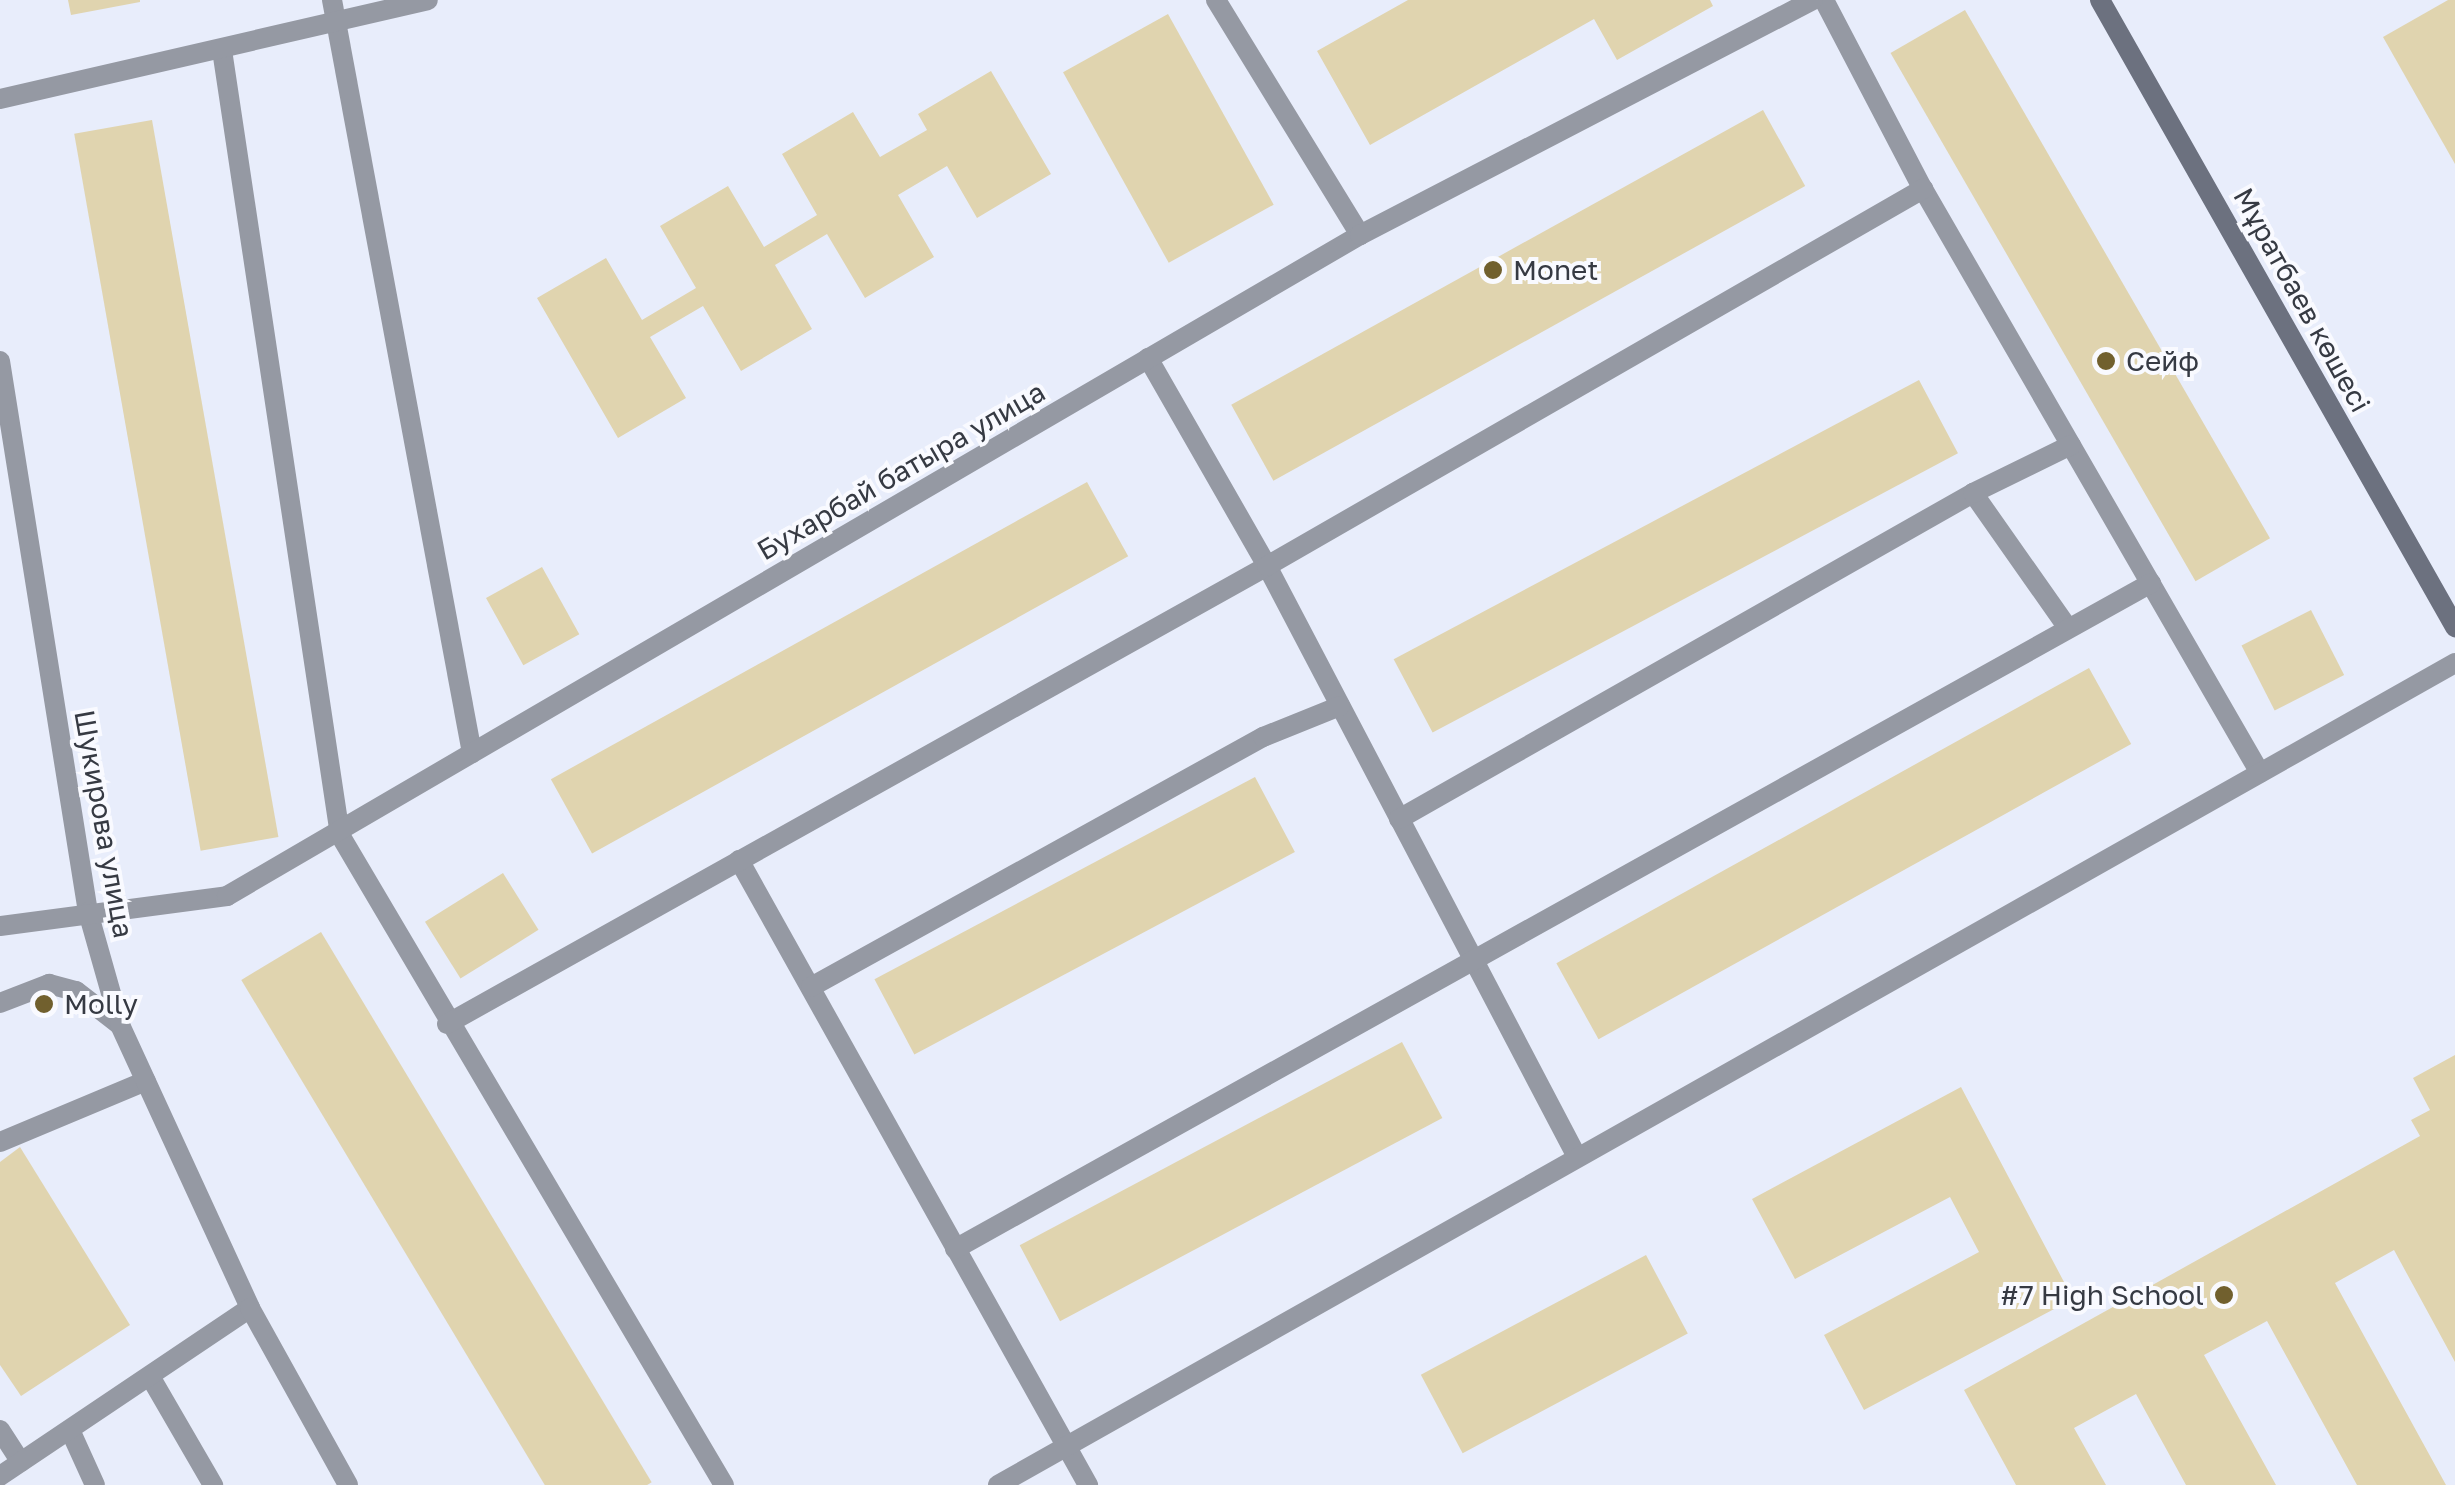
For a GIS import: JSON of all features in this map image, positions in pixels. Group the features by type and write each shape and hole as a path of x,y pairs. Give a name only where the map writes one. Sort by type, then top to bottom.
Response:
{"street":[{"path":"332,0 472,753"},
{"path":"0,100 336,25 428,0"},
{"path":"1216,0 1360,235"},
{"name":"Бухарбай батыра улица","path":"0,926 226,896 340,835 472,753 1360,235 1812,0"},
{"path":"1824,0 1923,188 2260,773"},
{"name":"Мұратбаев көшесі","path":"2100,0 2455,627"},
{"path":"222,50 340,835 446,1024 724,1485"},
{"path":"446,1024 1267,566 1923,188"},
{"path":"1148,358 1267,566 1577,1157"},
{"name":"Шукирова улица","path":"0,361 88,912 120,1025 250,1308 348,1485"},
{"path":"1399,819 1973,494 2071,445"},
{"path":"1973,494 2068,628"},
{"path":"956,1249 1471,956 2151,583"},
{"path":"998,1485 2455,663"},
{"path":"810,987 1263,737 1340,706"},
{"path":"739,860 1088,1485"},
{"path":"0,1002 49,984 76,992 120,1025"},
{"path":"0,1142 146,1080"},
{"path":"0,1476 250,1308"},
{"path":"151,1378 213,1485"},
{"path":"0,1430 21,1462"},
{"path":"70,1430 94,1485"}],"building":[{"path":"68,0 140,0 140,2 71,15"},
{"path":"1408,0 1710,0 1713,6 1617,60 1594,19 1370,145 1317,51"},
{"path":"2448,0 2455,0 2455,164 2383,37"},
{"path":"1965,10 2270,538 2196,581 1891,53"},
{"path":"1168,14 1274,205 1169,263 1063,72"},
{"path":"991,71 1051,174 977,218 947,166 898,195 934,257 865,298 827,234 775,265 812,329 741,371 703,306 650,337 686,398 618,438 537,298 606,258 642,320 696,288 660,226 728,186 764,247 817,215 782,154 853,112 880,157 927,130 918,114"},
{"path":"1763,110 1805,186 1273,481 1231,405"},
{"path":"152,120 278,837 201,851 74,134"},
{"path":"1919,380 1958,453 1433,733 1394,659"},
{"path":"1087,482 1128,556 592,854 551,779"},
{"path":"542,567 579,634 523,665 486,598"},
{"path":"2311,610 2344,675 2275,710 2242,645"},
{"path":"2089,668 2131,744 1599,1039 1556,963"},
{"path":"1255,777 1295,852 914,1054 874,979"},
{"path":"503,873 539,930 460,979 425,922"},
{"path":"321,932 652,1482 545,1485 241,980"},
{"path":"1402,1042 1442,1118 1060,1321 1020,1245"},
{"path":"2455,1055 2455,1362 2394,1250 2335,1283 2446,1485 2357,1485 2267,1321 2204,1355 2276,1485 2186,1485 2136,1394 2074,1428 2106,1485 2016,1485 1964,1390 2420,1136 2411,1120 2430,1110 2413,1078"},
{"path":"1961,1087 2073,1299 1864,1410 1824,1335 1979,1252 1950,1197 1795,1279 1752,1199"},
{"path":"20,1147 130,1325 21,1396 0,1365 0,1162"},
{"path":"1646,1255 1688,1334 1463,1453 1421,1375"}],"place":[{"name":"Monet","path":"1493,270"},
{"name":"Сейф","path":"2106,361"},
{"name":"Molly","path":"44,1004"},
{"name":"#7 High School","path":"2224,1295"}]}
